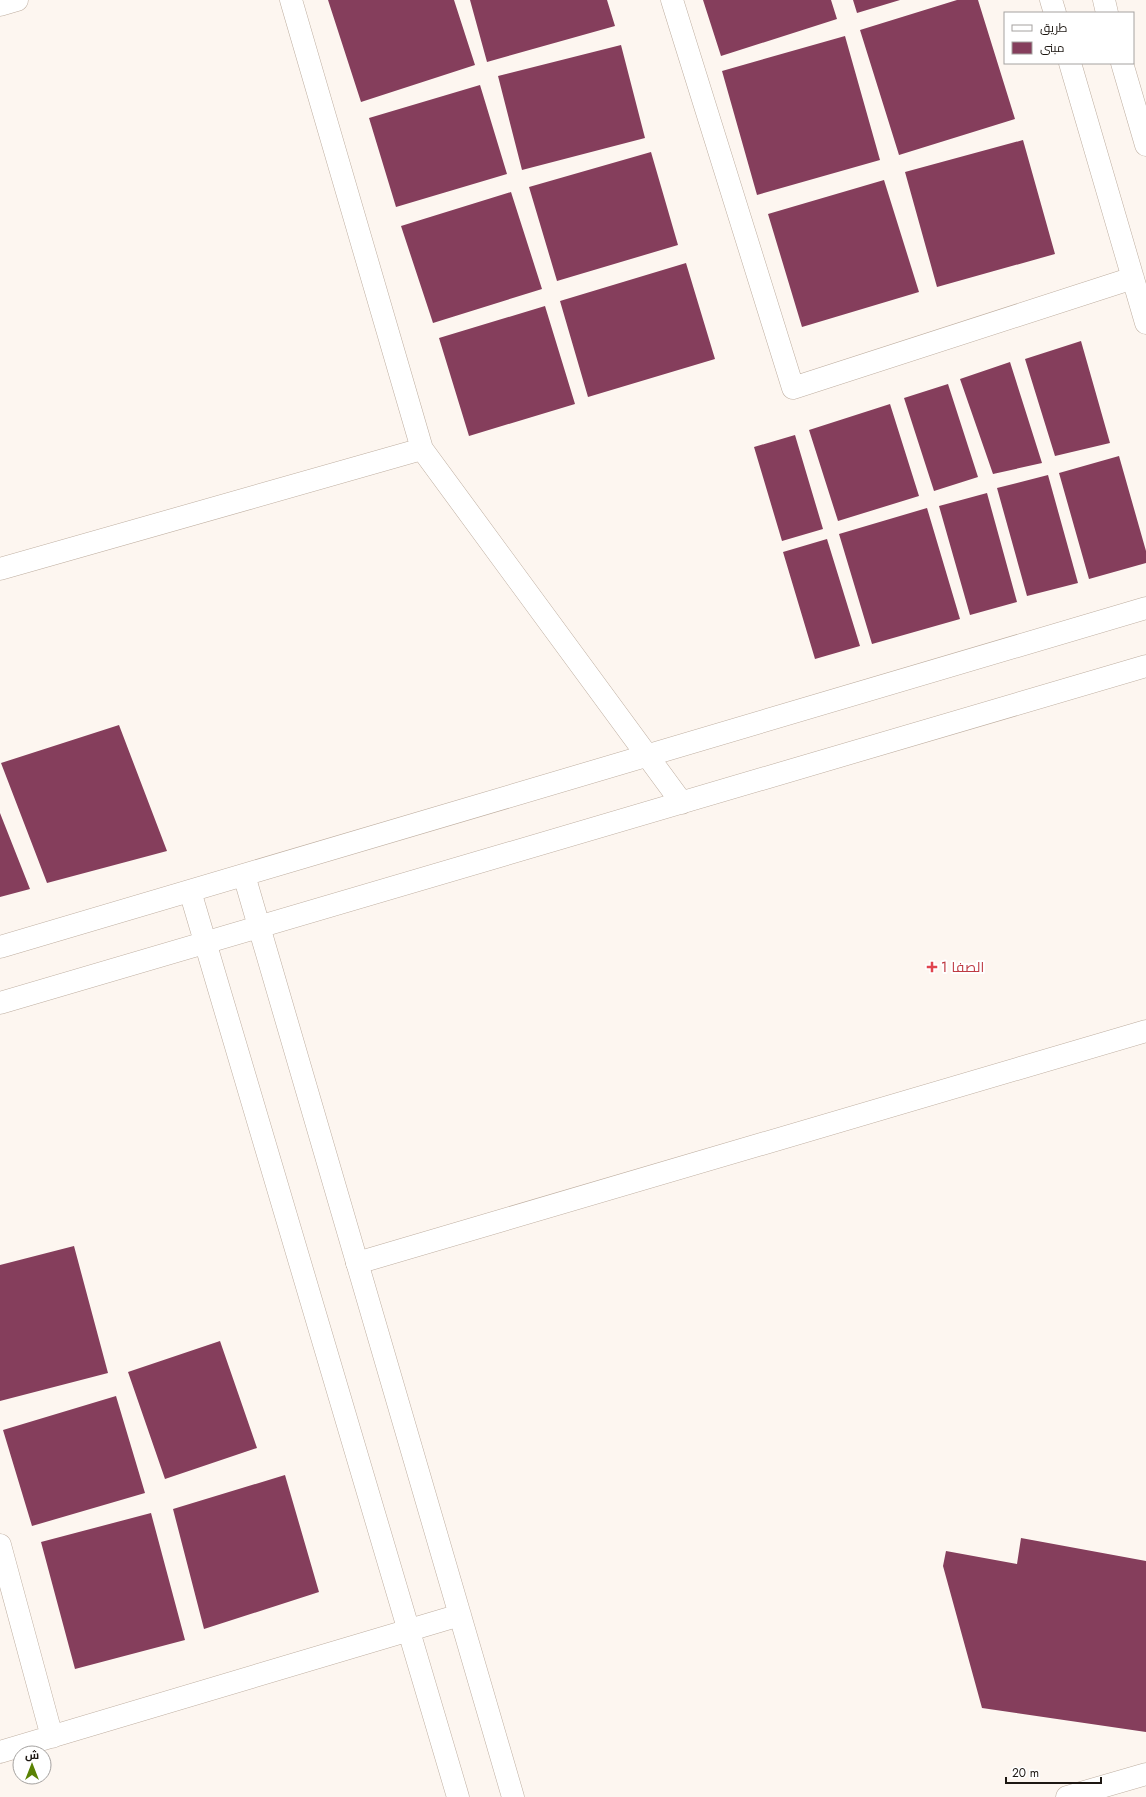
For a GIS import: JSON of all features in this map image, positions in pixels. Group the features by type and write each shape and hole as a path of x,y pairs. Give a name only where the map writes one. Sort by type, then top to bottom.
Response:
{"street":[{"path":"0,5 17,0"},
{"path":"291,0 422,449 682,803"},
{"path":"672,0 793,388 1133,278"},
{"path":"1051,0 1055,12"},
{"path":"1104,0 1107,12"},
{"path":"1070,64 1146,323"},
{"path":"1122,64 1146,145"},
{"path":"0,569 422,449"},
{"path":"0,947 1146,608"},
{"path":"0,1003 1146,666"},
{"path":"244,875 513,1797"},
{"path":"190,891 458,1797"},
{"path":"357,1263 1146,1031"},
{"path":"0,1546 52,1737"},
{"path":"0,1752 460,1615"},
{"path":"1067,1797 1146,1774"}],"building":[{"path":"328,0 454,0 475,65 361,102"},
{"path":"470,0 607,0 615,26 487,62"},
{"path":"703,0 831,0 837,19 721,56"},
{"path":"853,0 900,0 857,13"},
{"path":"957,0 978,0 1015,119 899,155 860,30"},
{"path":"845,36 880,160 757,195 722,71"},
{"path":"621,45 645,138 522,170 498,76"},
{"path":"480,85 507,174 396,207 369,118"},
{"path":"1023,140 1055,254 937,287 905,172"},
{"path":"651,152 678,245 557,281 529,187"},
{"path":"884,180 919,292 802,327 768,214"},
{"path":"511,192 542,289 433,323 401,226"},
{"path":"686,263 715,359 588,397 560,301"},
{"path":"545,306 575,404 469,436 439,338"},
{"path":"1081,341 1110,443 1055,456 1025,359"},
{"path":"1010,362 1042,463 993,474 960,379"},
{"path":"948,384 978,477 934,491 904,398"},
{"path":"890,404 919,496 838,521 809,430"},
{"path":"795,435 823,529 782,541 754,447"},
{"path":"1119,456 1146,551 1146,563 1089,579 1059,473"},
{"path":"1048,475 1078,583 1027,596 997,488"},
{"path":"987,493 1017,602 970,615 939,506"},
{"path":"927,508 960,619 872,644 839,534"},
{"path":"827,539 860,646 815,659 783,552"},
{"path":"119,725 167,851 47,883 1,763"},
{"path":"0,813 30,889 0,897"},
{"path":"74,1246 108,1373 0,1401 0,1265"},
{"path":"220,1341 257,1448 165,1479 128,1372"},
{"path":"116,1396 145,1493 32,1526 3,1430"},
{"path":"285,1475 319,1592 204,1629 173,1509"},
{"path":"151,1513 185,1640 75,1669 41,1542"},
{"path":"1021,1538 1146,1561 1146,1732 982,1708 943,1566 946,1551 1017,1564"}],"place":[{"name":"الصفا 1","path":"932,967"}]}
